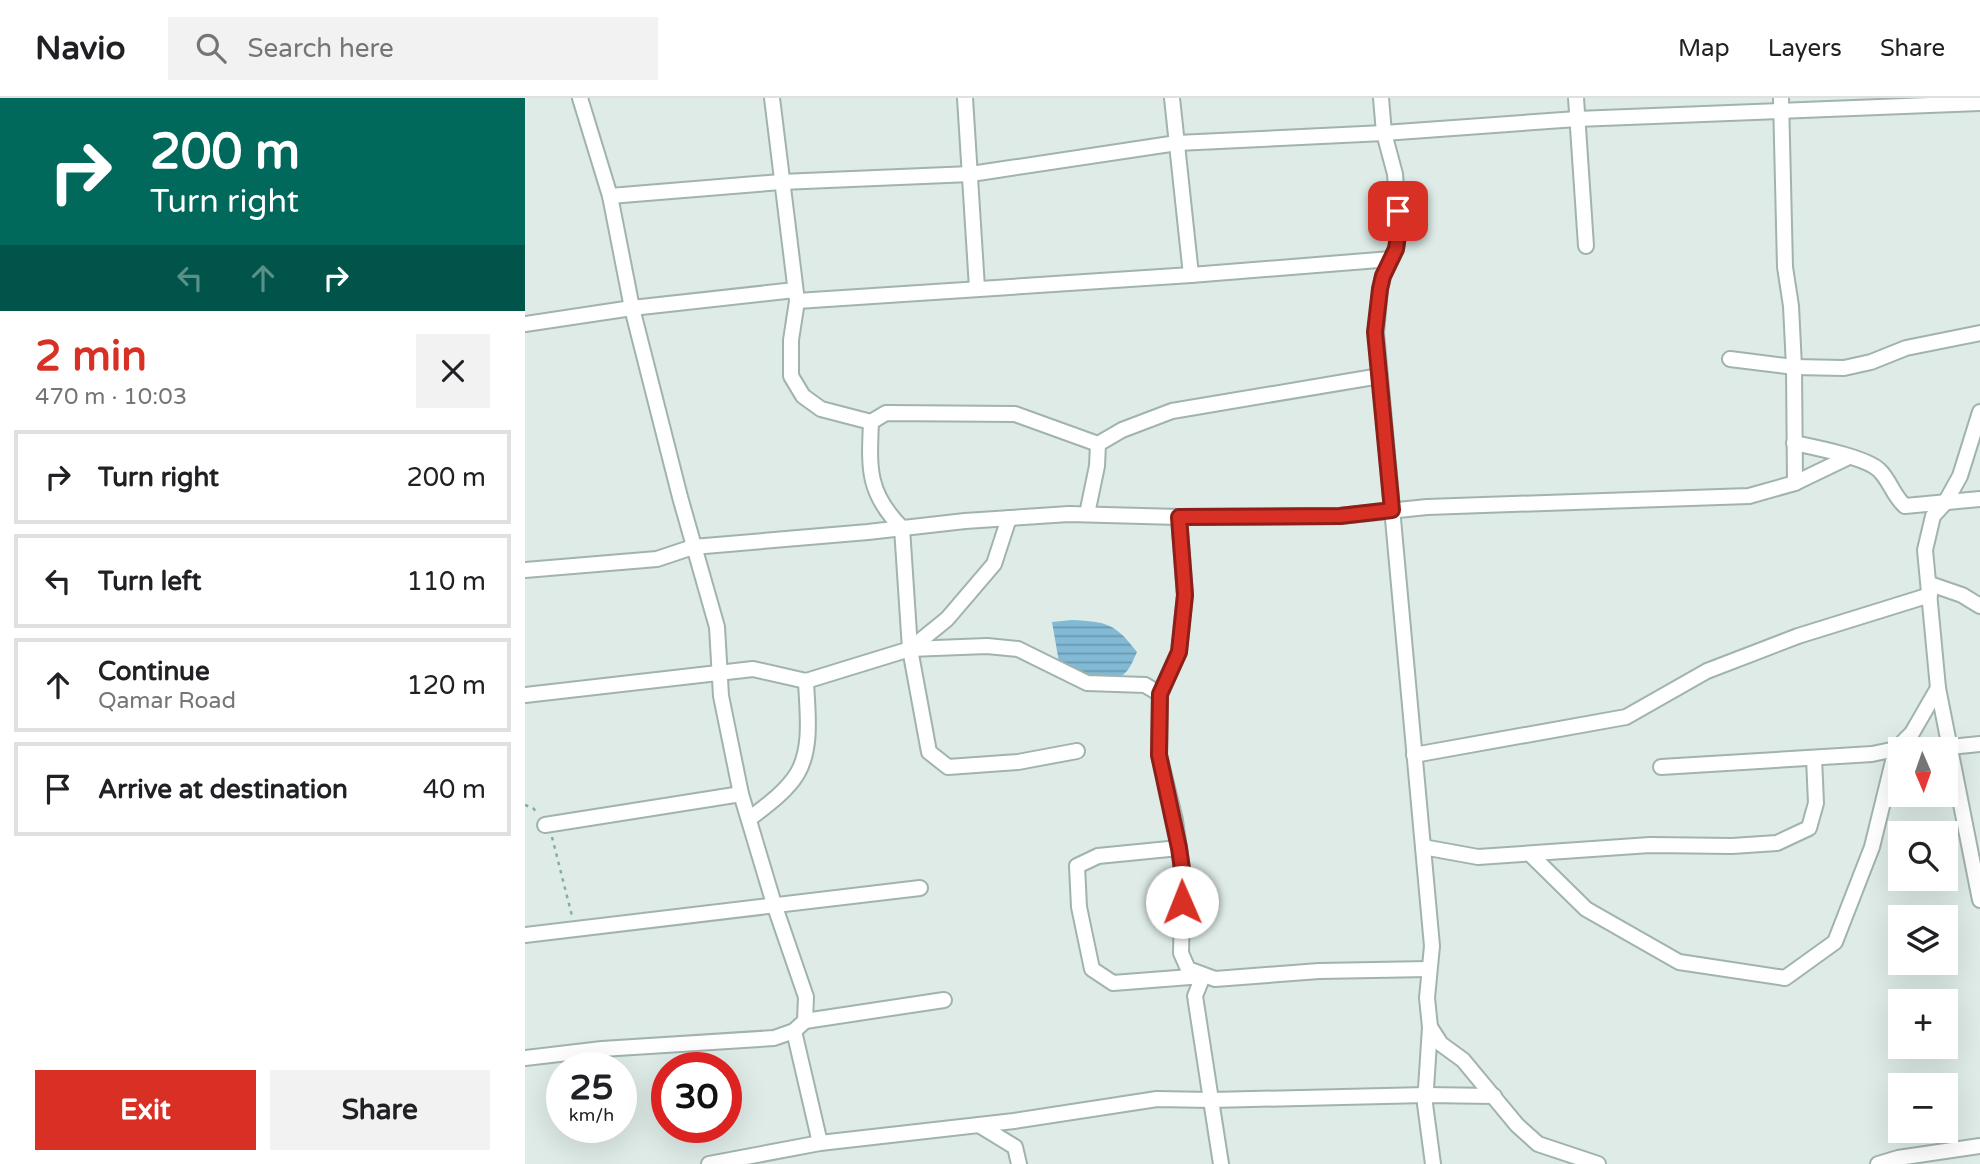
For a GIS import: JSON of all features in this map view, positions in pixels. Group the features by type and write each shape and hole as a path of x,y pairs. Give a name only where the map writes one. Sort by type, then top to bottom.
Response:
{"street":[{"path":"580,98 610,196 632,308 693,547 717,627 721,696 741,794 774,904 806,997 799,1026 820,1143"},
{"path":"772,98 796,296 791,340 791,376 803,396 821,409 871,422 886,414 1015,414 1098,444"},
{"path":"965,98 978,288"},
{"path":"1173,98 1191,275"},
{"path":"1381,98 1384,133 1395,174 1399,229 1396,249 1383,276 1375,332 1432,946 1427,998 1430,1027 1426,1095 1433,1164"},
{"path":"1576,98 1586,246"},
{"path":"610,196 781,182 971,174 1177,143 1384,133 1781,105 1980,103"},
{"path":"1781,105 1785,267 1790,295 1794,367 1795,484"},
{"path":"525,324 632,308 796,296 1191,275 1391,259"},
{"path":"1730,359 1794,367 1845,368 1871,362 1906,348 1980,333"},
{"path":"1098,444 1122,430 1173,411 1380,376"},
{"path":"1947,737 1938,688 1925,550 1933,516 1945,503 1960,476 1980,412"},
{"path":"871,422 869,469 884,510 902,528 910,649 929,752 948,767 1018,762 1077,751"},
{"path":"1794,443 1849,457 1878,468 1905,506 1980,499"},
{"path":"1087,514 1097,466 1098,444"},
{"path":"525,570 657,559 693,547 1009,518 1087,514 1179,517 1340,516 1427,507 1749,496 1795,484 1849,457"},
{"path":"1179,517 1185,595 1179,652 1160,694 1159,755 1183,876 1181,953 1188,969 1215,979 1319,971 1429,969"},
{"path":"910,649 947,619 994,564 1009,518"},
{"path":"1415,755 1626,717 1707,671 1930,590 1962,595 1980,606"},
{"path":"525,695 753,669 806,681 910,649 986,646 1018,649 1087,684 1145,685 1160,694"},
{"path":"749,819 774,800 798,773 807,742 806,681"},
{"path":"1908,737 1938,688"},
{"path":"1958,746 1980,744"},
{"path":"1661,767 1872,754 1888,751"},
{"path":"1423,847 1478,857 1650,845 1732,846 1777,843 1809,828 1816,803 1814,758"},
{"path":"1530,854 1586,909 1679,962 1785,978 1835,942 1872,847 1888,782"},
{"path":"1958,791 1980,900"},
{"path":"545,825 741,794"},
{"path":"1179,848 1098,856 1077,866 1079,907 1092,968 1113,983 1203,976"},
{"path":"525,936 920,888"},
{"path":"1203,976 1195,996 1221,1164"},
{"path":"525,1058 602,1049 774,1038 799,1026 944,1000"},
{"path":"1430,1027 1441,1044 1463,1060 1517,1125 1538,1143 1598,1164"},
{"path":"709,1164 820,1143 979,1125 1157,1099 1494,1096"},
{"path":"979,1125 1015,1147 1019,1164"},
{"path":"1878,1164 1898,1158 1980,1146"}],"path":[{"path":"525,805 533,808 550,831 576,929"}],"water":[{"path":"1072,620 1102,623 1122,635 1137,652 1126,672 1119,678 1102,681 1060,668 1052,622"}],"route":[{"path":"1182,902 1183,876 1179,848 1159,755 1160,694 1179,652 1185,595 1179,517 1340,516 1392,510 1375,332 1383,276 1396,249 1398,211"}]}
